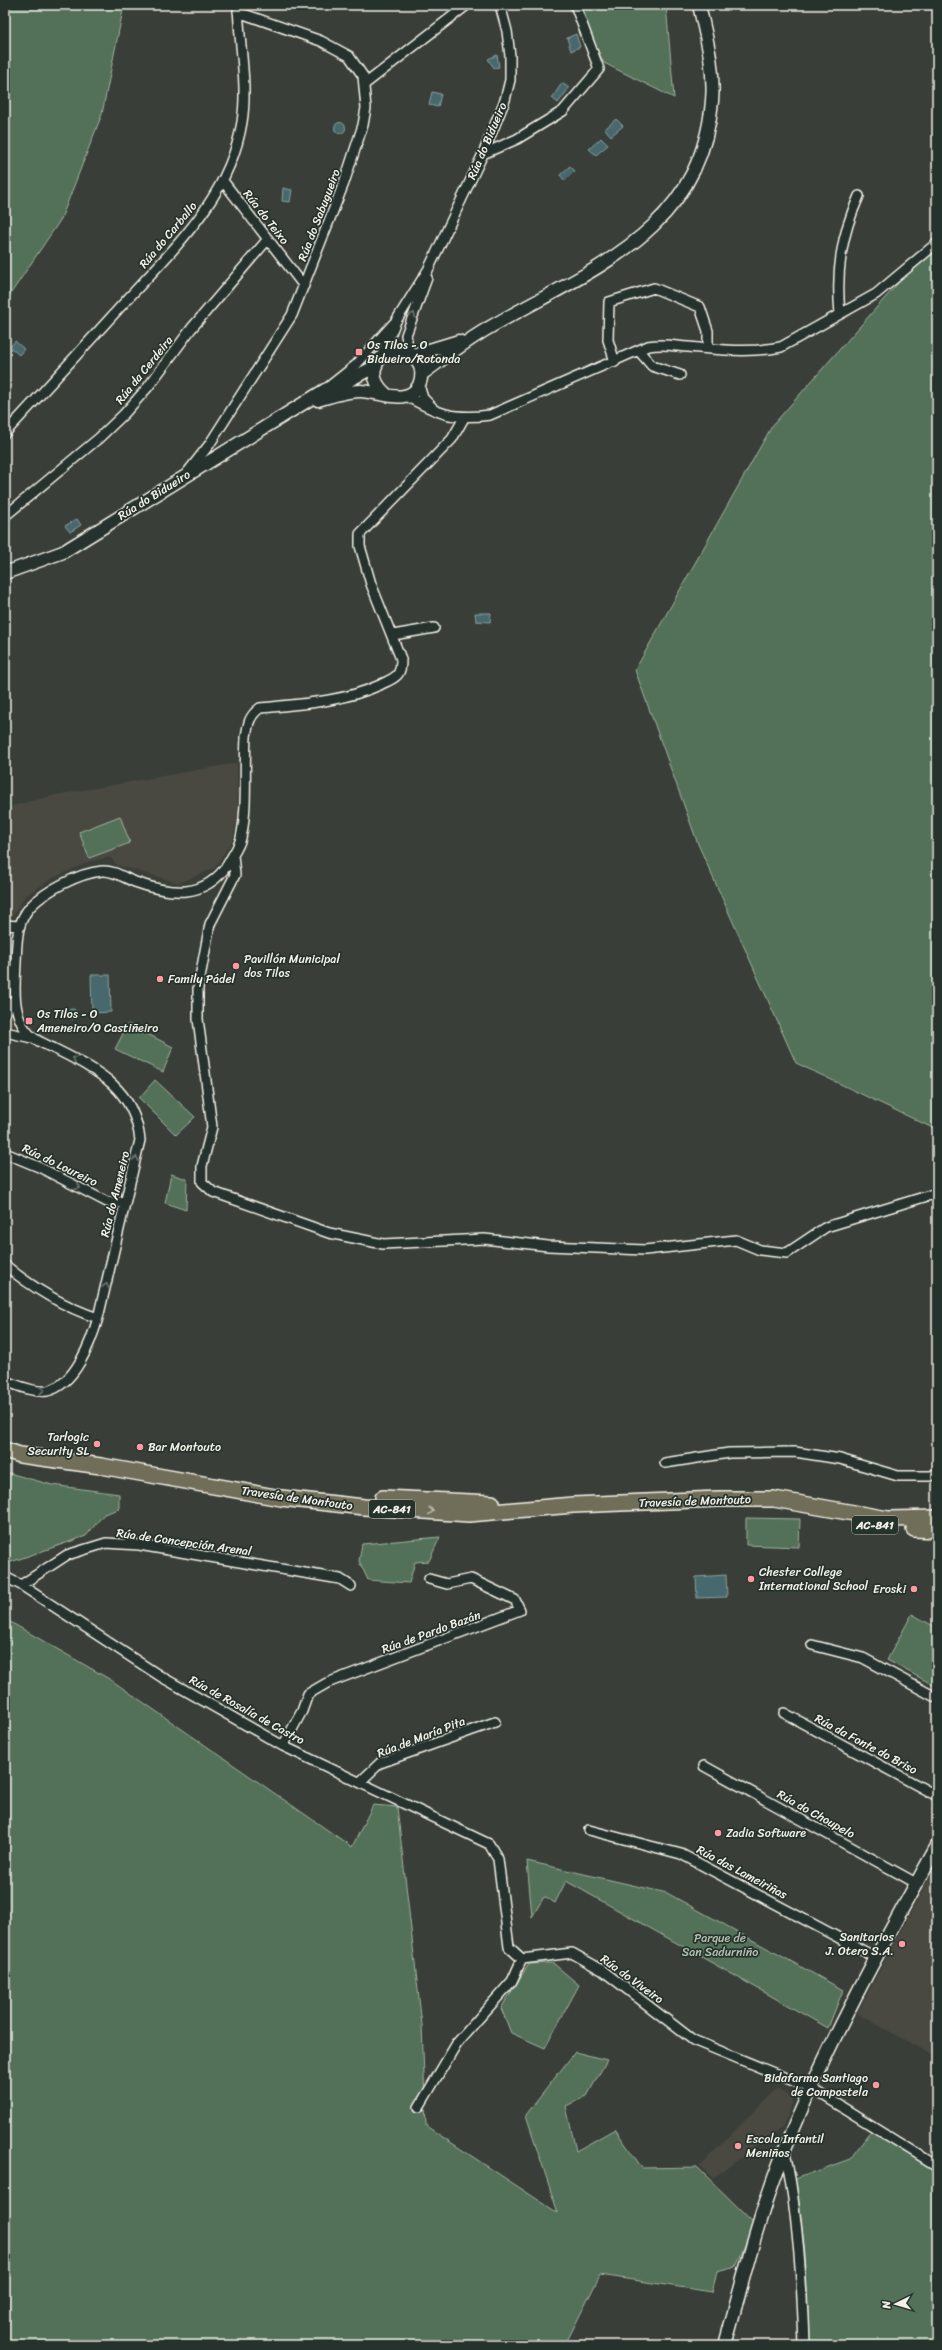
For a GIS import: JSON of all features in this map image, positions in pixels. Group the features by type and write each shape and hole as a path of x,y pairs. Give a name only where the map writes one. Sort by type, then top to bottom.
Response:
{"main road":[{"name":"Travesía de Montouto","path":"5,1450 20,1455 101,1466 281,1498 364,1507 469,1514 573,1505 718,1499 774,1499 888,1519 937,1518"},
{"name":"Travesía de Montouto","path":"816,1507 828,1513 883,1527 937,1530"}],"street":[{"path":"365,84 467,5"},
{"name":"Rúa do Bidueiro","path":"5,573 62,552 186,474 341,380 378,361 396,320 428,270 483,154 502,109 510,80 509,44 500,5"},
{"path":"483,154 517,139 563,112 598,69 575,5"},
{"path":"406,396 420,379 483,332 630,246 661,220 685,190 704,148 712,100 711,68 699,5"},
{"name":"Rúa do Sabugueiro","path":"186,474 209,445 292,315 354,155 366,108 365,84 359,68 342,51 238,8"},
{"name":"Rúa do Carballo","path":"5,433 184,237 203,214 223,182 236,146 243,112 238,8"},
{"name":"Rúa do Teixo","path":"223,182 304,286"},
{"path":"840,314 838,296 841,247 847,224 859,196"},
{"name":"Rúa da Cerdeira","path":"5,516 99,438 124,414 148,387 191,329 268,239"},
{"path":"483,332 446,347 411,354 394,350 378,361 376,381 386,394 399,397 406,396 436,410 464,418 490,415 615,362 648,346 660,344 765,350 781,348 876,294 937,243"},
{"name":"Rúa do Bidueiro","path":"406,335 424,288 428,270"},
{"path":"615,362 608,340 609,302 634,292 654,288 700,307 708,330 708,347"},
{"path":"396,320 403,325 411,354 418,360 423,398 436,410"},
{"name":"Rúa do Bidueiro","path":"341,380 396,320"},
{"path":"640,351 652,366 680,376"},
{"path":"341,380 342,389 359,391"},
{"name":"Rúa do Bidueiro","path":"298,406 330,396 359,391 386,394"},
{"path":"32,1038 24,1028 15,998 19,926 29,908 42,896 60,885 92,873 113,872 150,886 180,891 206,887 220,875 241,839 246,737 248,721 252,713 260,708 322,703 364,692 397,676 401,667 401,659 393,634 371,584 360,546 360,534 452,439 464,418"},
{"path":"393,634 434,628"},
{"path":"233,855 235,875 210,924 198,988 198,1019 212,1127 202,1166 202,1182 213,1192 329,1233 383,1244 484,1239 548,1246 645,1250 736,1240 760,1250 787,1253 826,1228 937,1193"},
{"path":"5,925 19,926"},
{"path":"5,1013 15,998"},
{"name":"Rúa do Ameneiro","path":"5,1032 32,1038 75,1059 107,1078 123,1093 134,1111 140,1140 98,1318 90,1346 82,1361 58,1385 47,1391 35,1390 5,1381"},
{"name":"Rúa do Loureiro","path":"5,1153 38,1167 107,1202 116,1203 126,1200"},
{"path":"5,1265 17,1275 57,1299 98,1318"},
{"path":"665,1463 729,1453 795,1452 840,1459 898,1476 931,1476 937,1473"},
{"name":"Rúa de Concepción Arenal","path":"21,1585 67,1555 106,1543 138,1545 340,1579 351,1586"},
{"name":"Rúa de Rosalía de Castro","path":"5,1577 21,1585 160,1676 283,1746 489,1844 498,1859 509,1947 522,1959"},
{"name":"Rúa de Pardo Bazán","path":"283,1746 302,1711 308,1694 327,1683 520,1610 515,1600 471,1579 447,1584 429,1579"},
{"path":"812,1645 863,1658 937,1698"},
{"name":"Rúa da Fonte do Briso","path":"784,1713 937,1796"},
{"name":"Rúa de María Pita","path":"360,1782 380,1763 495,1722"},
{"name":"Rúa do Choupelo","path":"704,1766 916,1883"},
{"name":"Rúa das Lameiriñas","path":"589,1830 681,1854 875,1957"},
{"path":"725,2345 760,2218 784,2151 875,1957 937,1846"},
{"name":"Rúa do Viveiro","path":"522,1959 572,1953 602,1970 693,2040 813,2089 937,2166"},
{"path":"419,2108 457,2043 512,1981 522,1959"},
{"path":"784,2151 792,2192 802,2287 804,2345"}],"shaded area":[{"path":"237,763 238,813 233,840 214,868 179,883 117,865 110,857 88,862 53,878 25,896 13,916 5,918 5,810 12,806 56,795"},
{"path":"937,1864 937,2058 857,2013"},
{"name":"Escola Infantil Meniños","path":"777,2088 791,2097 792,2104 783,2127 713,2178 700,2166"},
{"path":"937,2139 937,2162 929,2158"}],"green space":[{"path":"5,5 124,5 102,114 61,219 5,302"},
{"path":"574,5 666,5 674,98 604,63"},
{"path":"937,239 937,1130 796,1063 698,844 635,670 772,426"},
{"path":"120,816 130,843 89,858 79,832"},
{"path":"128,1024 173,1047 163,1072 115,1049"},
{"path":"155,1080 195,1117 176,1135 139,1098"},
{"path":"171,1174 187,1179 186,1210 165,1203"},
{"path":"5,1472 52,1485 119,1494 119,1509 104,1514 86,1536 5,1564"},
{"path":"746,1518 800,1519 799,1547 746,1545"},
{"path":"440,1537 429,1561 415,1562 409,1583 368,1580 359,1561 362,1544"},
{"path":"912,1614 937,1628 937,1687 887,1660"},
{"path":"5,1619 111,1680 352,1847 373,1805 397,1807 422,2025 426,2126 558,2213 526,2115 575,2052 607,2060 587,2096 566,2106 576,2151 615,2129 642,2168 697,2167 754,2223 736,2267 717,2272 712,2292 600,2275 565,2345 5,2345"},
{"name":"Parque de San Sadurniño","path":"527,1861 667,1893 843,1990 828,2028 566,1881 555,1903 544,1897 532,1917"},
{"path":"553,1963 579,1985 545,2048 511,2033 501,2008 529,1964"},
{"path":"874,2127 937,2166 937,2345 801,2345 790,2181 850,2159"}],"water":[{"path":"576,34 580,47 571,51 567,38"},
{"path":"497,55 499,67 494,68 488,59"},
{"path":"562,83 569,88 558,103 552,98"},
{"path":"432,92 441,94 438,107 429,105"},
{"path":"616,119 623,126 611,136 605,129"},
{"path":"340,122 344,124 346,128 344,132 340,134 336,132 334,128 336,124"},
{"path":"601,138 608,145 596,155 589,149"},
{"path":"570,166 575,171 565,181 560,175"},
{"path":"283,188 292,190 290,202 282,201"},
{"path":"15,341 24,349 19,355 10,347"},
{"path":"77,519 81,525 70,532 65,526"},
{"path":"475,613 491,613 490,622 476,621"},
{"path":"91,975 110,975 111,1012 92,1013"},
{"path":"70,1009 74,1009 76,1010 76,1018 70,1019 67,1016 67,1012"},
{"path":"726,1575 727,1597 697,1598 696,1577"}],"place":[{"name":"Os Tilos - O Bidueiro/Rotonda","path":"359,352"},
{"name":"Pavillón Municipal dos Tilos","path":"236,966"},
{"name":"Family Pádel","path":"160,979"},
{"name":"Os Tilos - O Ameneiro/O Castiñeiro","path":"29,1021"},
{"name":"Tarlogic Security SL","path":"97,1444"},
{"name":"Bar Montouto","path":"140,1447"},
{"name":"Chester College International School","path":"751,1579"},
{"name":"Eroski","path":"914,1589"},
{"name":"Zadia Software","path":"718,1833"},
{"name":"Sanitarios J. Otero S.A.","path":"902,1944"},
{"name":"Bidafarma Santiago de Compostela","path":"876,2085"},
{"name":"Escola Infantil Meniños","path":"738,2146"}]}
